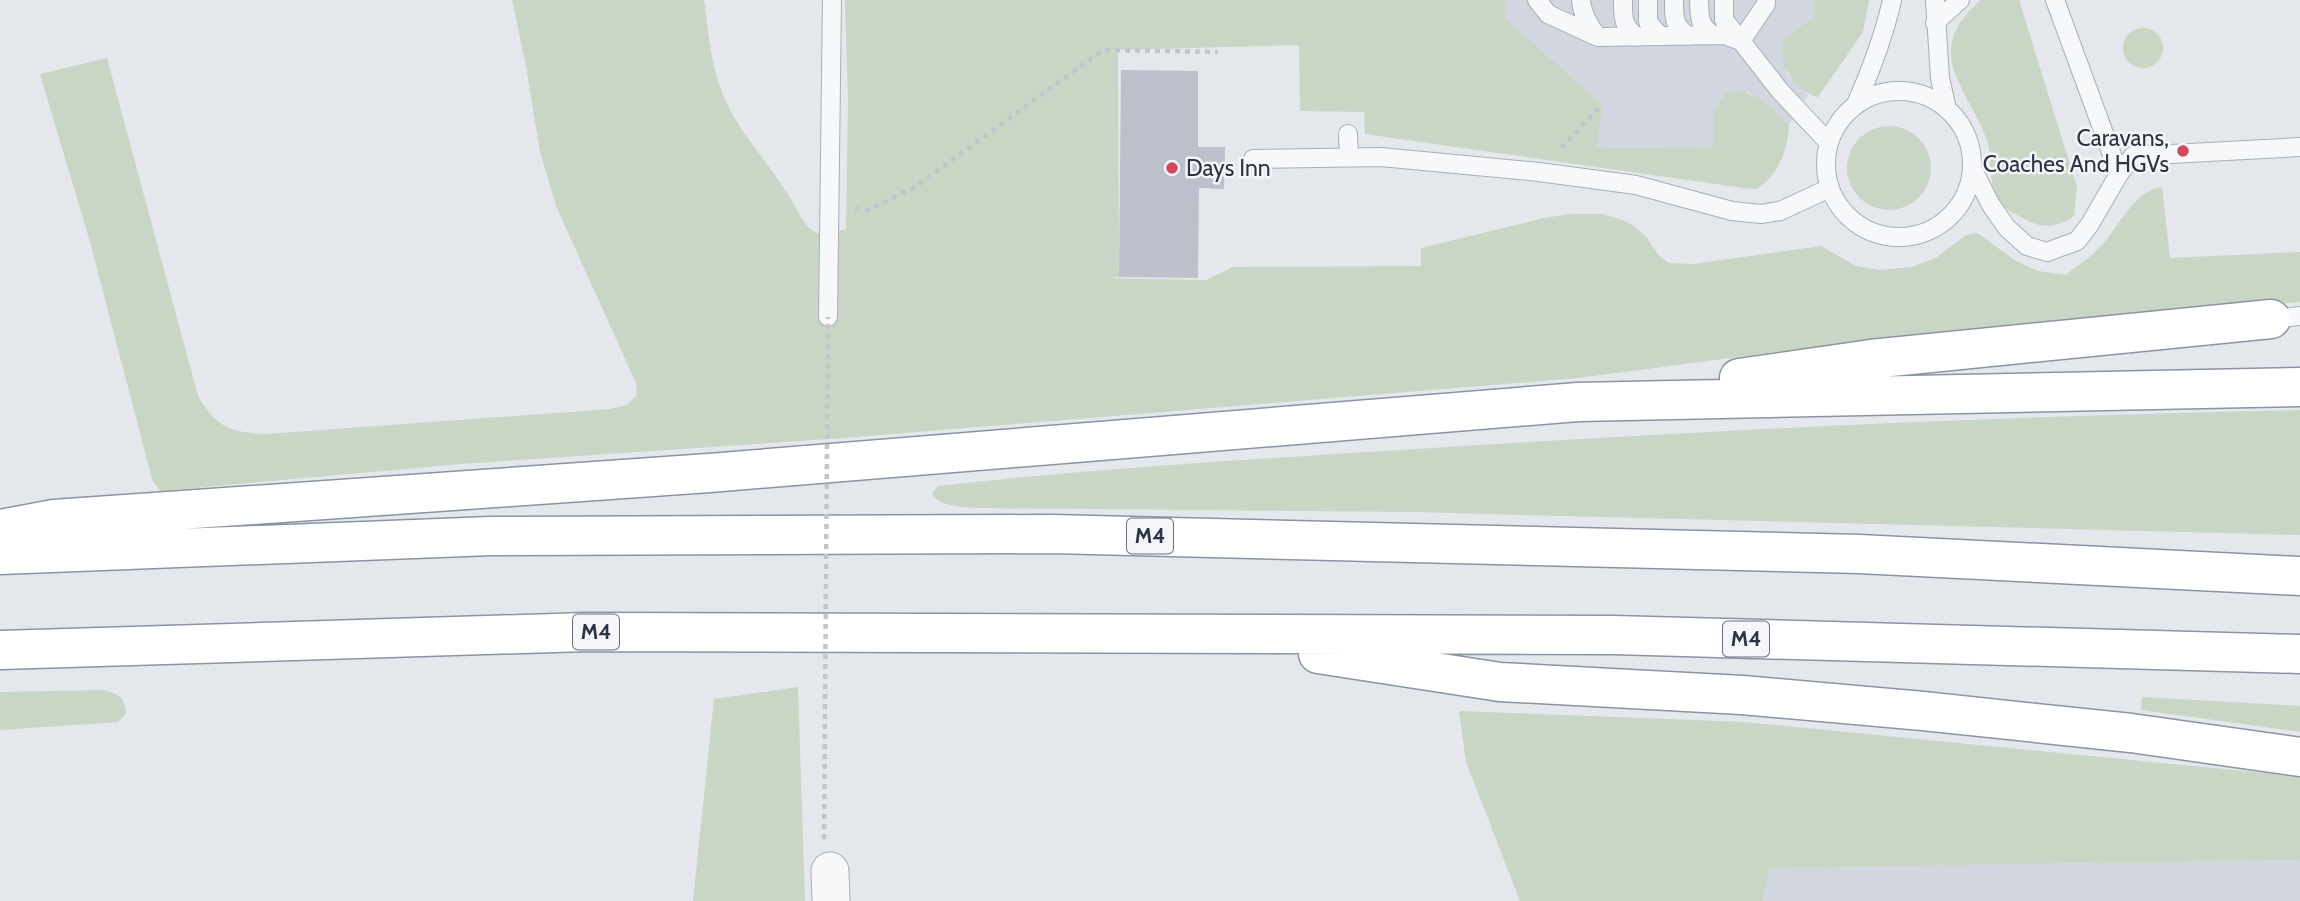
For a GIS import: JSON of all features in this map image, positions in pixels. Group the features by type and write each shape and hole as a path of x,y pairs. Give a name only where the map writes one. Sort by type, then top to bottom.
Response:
{"highway":[{"path":"1577,402 1871,359 2285,318"},
{"path":"0,529 54,519 709,473 1577,402 2300,387"},
{"name":"M4","path":"0,555 491,536 1052,534 1859,554 2300,576"},
{"name":"M4","path":"0,650 586,632 1613,635 2300,654"},
{"path":"1191,635 1500,682 1742,695 1909,710 2131,733 2300,757"}],"lane":[{"path":"828,317 832,0"},
{"path":"1537,0 1548,14 1598,37 1724,35 1741,41"},
{"path":"1581,0 1581,9 1588,25 1598,37"},
{"path":"1623,0 1623,22 1637,37"},
{"path":"1648,0 1648,22 1660,36"},
{"path":"1674,0 1674,22 1688,36"},
{"path":"1699,0 1700,20 1704,29 1713,35"},
{"path":"1724,0 1724,20 1780,91 1829,143"},
{"path":"1741,41 1766,0"},
{"path":"1892,0 1879,48 1856,104 1837,125 1829,143 1826,163 1830,188 1849,217 1861,227 1885,236 1915,236 1943,224 1964,200 1973,170"},
{"path":"1935,0 1940,78 1947,108"},
{"path":"1935,23 1960,0"},
{"path":"2055,0 2119,174"},
{"path":"1856,104 1879,93 1894,91 1921,93 1939,101 1958,119 1968,137 1973,170 1991,205 2007,228 2027,246 2047,252 2077,241 2133,156 2300,147"},
{"path":"1348,134 1349,157"},
{"path":"1253,159 1381,157 1539,172 1636,185 1732,211 1761,214 1780,211 1830,188"}],"path":[{"path":"830,207 869,210 915,187 1103,50 1217,52"},
{"path":"1539,172 1602,105"},
{"path":"828,317 828,870"}],"shaded area":[{"path":"1505,0 1813,0 1814,17 1785,37 1787,74 1808,95 1789,125 1775,110 1748,92 1713,113 1713,147 1597,148 1505,19"},
{"path":"2300,860 2300,901 1763,901 1768,868"}],"green space":[{"path":"512,0 704,0 713,63 725,100 810,229 819,233 846,229 848,101 845,0 1505,0 1506,19 1602,105 1597,148 1713,147 1713,113 1727,91 1747,93 1762,100 1789,125 1784,153 1776,169 1757,189 1744,188 1365,134 1364,112 1300,111 1299,45 1118,50 1119,277 1108,278 1206,280 1233,267 1421,266 1421,248 1570,214 1602,214 1623,220 1647,238 1659,256 1669,263 1693,264 1821,246 1856,266 1880,270 1911,267 1936,258 1966,235 1977,233 2016,261 2038,271 2066,275 2101,246 2135,202 2152,190 2162,187 2170,258 2300,252 2300,302 1792,350 1578,378 844,438 461,464 160,491 152,479 90,242 40,74 107,58 198,396 212,416 226,427 267,434 611,409 627,405 637,395 636,383 556,206 540,152"},
{"path":"1813,0 1869,0 1863,32 1818,97 1799,87 1794,81 1783,61 1782,52 1785,37 1814,17"},
{"path":"1981,0 2019,0 2077,187 2074,216 2063,222 2046,226 2018,216 2001,204 1994,192 1988,143 1958,82 1951,54 1956,30 1969,11"},
{"path":"2143,28 2151,29 2157,34 2162,40 2162,56 2157,62 2151,67 2143,68 2135,67 2129,62 2124,56 2123,48 2124,40 2129,34 2135,29"},
{"path":"1889,126 1905,129 1924,145 1931,168 1928,184 1912,203 1889,210 1873,207 1854,191 1847,168 1850,152 1866,133"},
{"path":"2300,410 2300,535 1413,512 977,508 946,504 932,494 938,486 1057,474 1527,442 1968,420"},
{"path":"798,687 805,901 693,901 714,699"},
{"path":"103,690 116,694 124,704 126,714 118,722 0,730 0,692"},
{"path":"2142,697 2300,706 2300,732 2141,710"},
{"path":"1459,711 1745,722 2300,778 2300,860 1769,868 1763,901 1520,901 1466,762"}],"building":[{"name":"Days Inn","path":"1121,70 1198,71 1198,147 1225,147 1224,189 1199,188 1198,278 1119,277"}],"place":[{"name":"Caravans, Coaches And HGVs","path":"2183,151"},
{"name":"Days Inn","path":"1172,168"}]}
